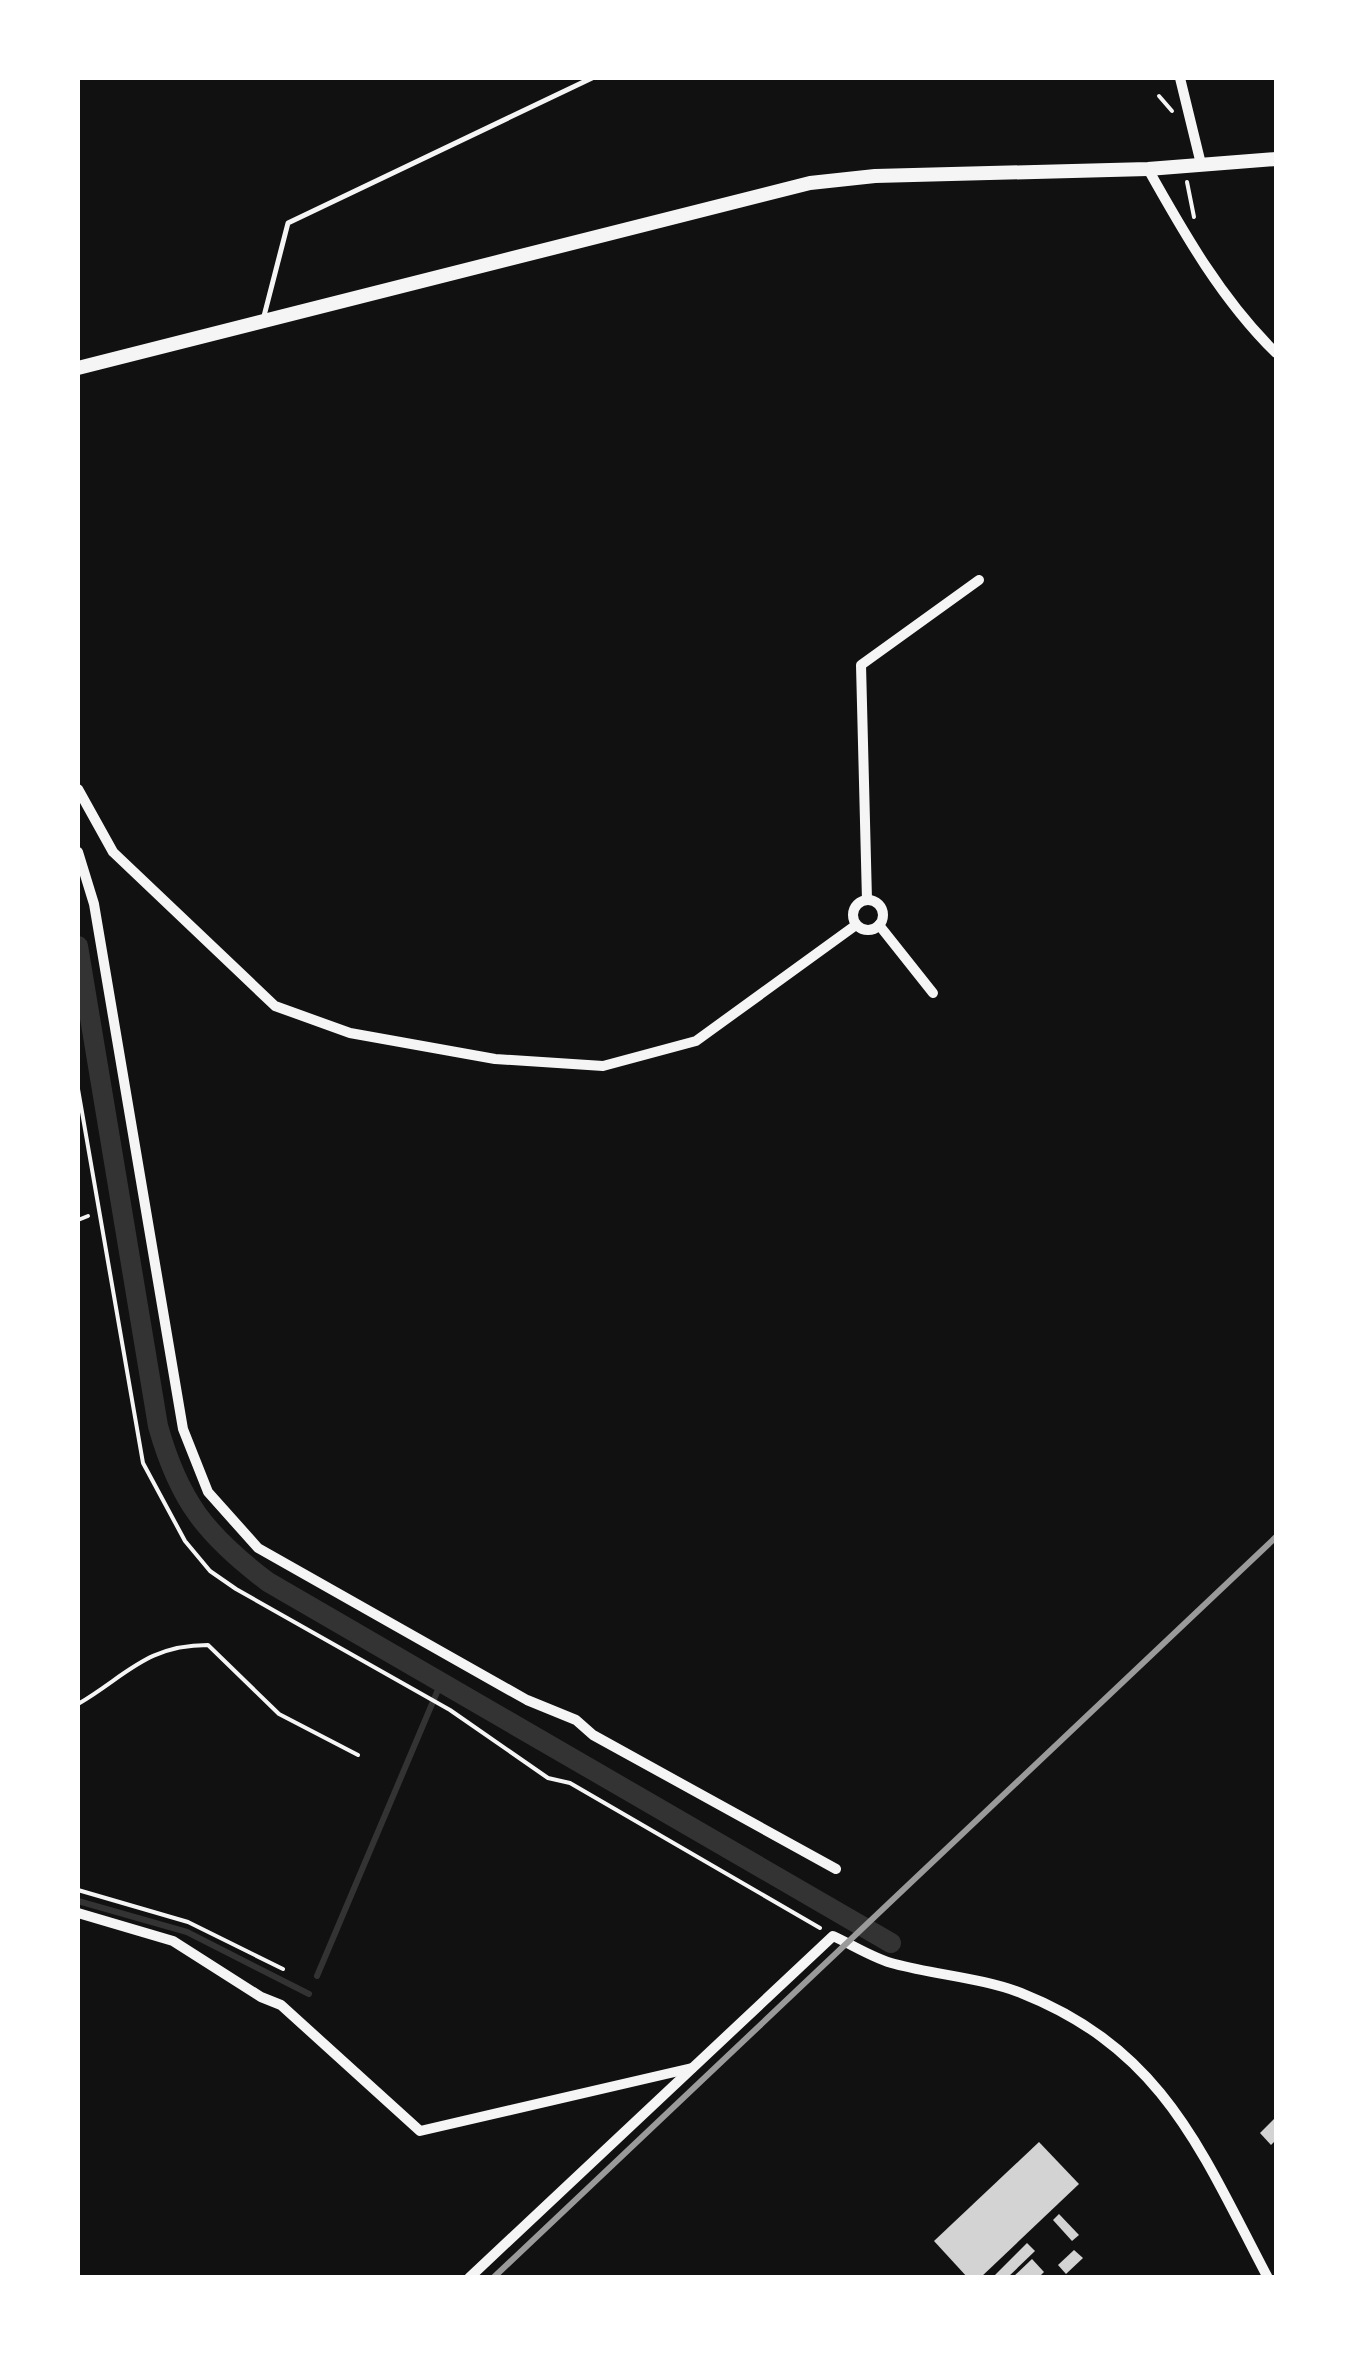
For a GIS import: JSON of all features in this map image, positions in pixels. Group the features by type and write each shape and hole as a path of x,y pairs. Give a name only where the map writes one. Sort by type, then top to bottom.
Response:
{"main road":[{"path":"78,368 810,183 875,176 1148,170 1276,160"}],"street":[{"path":"1180,78 1201,164"},
{"path":"1148,170 1214,280 1248,326 1276,353"},
{"path":"867,900 861,665 979,580"},
{"path":"78,789 113,852 275,1006 350,1033 495,1060 604,1066 696,1040 856,925"},
{"path":"78,852 94,904 184,1429 198,1472 224,1513 274,1559 527,1700 576,1720 593,1734 836,1869"},
{"path":"867,900 882,910 880,925 933,993"},
{"path":"856,925 853,912 867,900"},
{"path":"856,925 870,930 880,925"},
{"path":"78,1914 173,1940 280,2005 420,2131 693,2068"},
{"path":"469,2278 832,1936 890,1963 1019,1992 1098,2032 1153,2079 1196,2140 1268,2278"}],"lane":[{"path":"263,319 288,223 592,78"}],"path":[{"path":"1159,96 1181,123"},
{"path":"78,1089 144,1463 185,1542 210,1571 290,1622 450,1710 548,1778 570,1783 768,1894 832,1936"},
{"path":"78,1220 88,1216"},
{"path":"78,1704 131,1668 175,1645 208,1645 278,1714 358,1754"},
{"path":"78,1890 188,1922 283,1969"}],"building":[{"path":"1276,2117 1276,2140 1271,2145 1260,2133"},
{"path":"1039,2142 1079,2184 980,2278 968,2278 934,2241"},
{"path":"1059,2214 1079,2235 1072,2241 1053,2220"},
{"path":"1027,2243 1035,2251 1007,2278 992,2278"},
{"path":"1074,2250 1083,2258 1066,2274 1058,2265"},
{"path":"1032,2259 1044,2272 1038,2278 1012,2278"}],"waterway":[{"path":"78,946 158,1426 175,1475 211,1532 268,1582 891,1943"},
{"path":"317,1976 440,1685"},
{"path":"78,1901 187,1932 309,1994"}],"railway":[{"path":"493,2278 1276,1537"}]}
